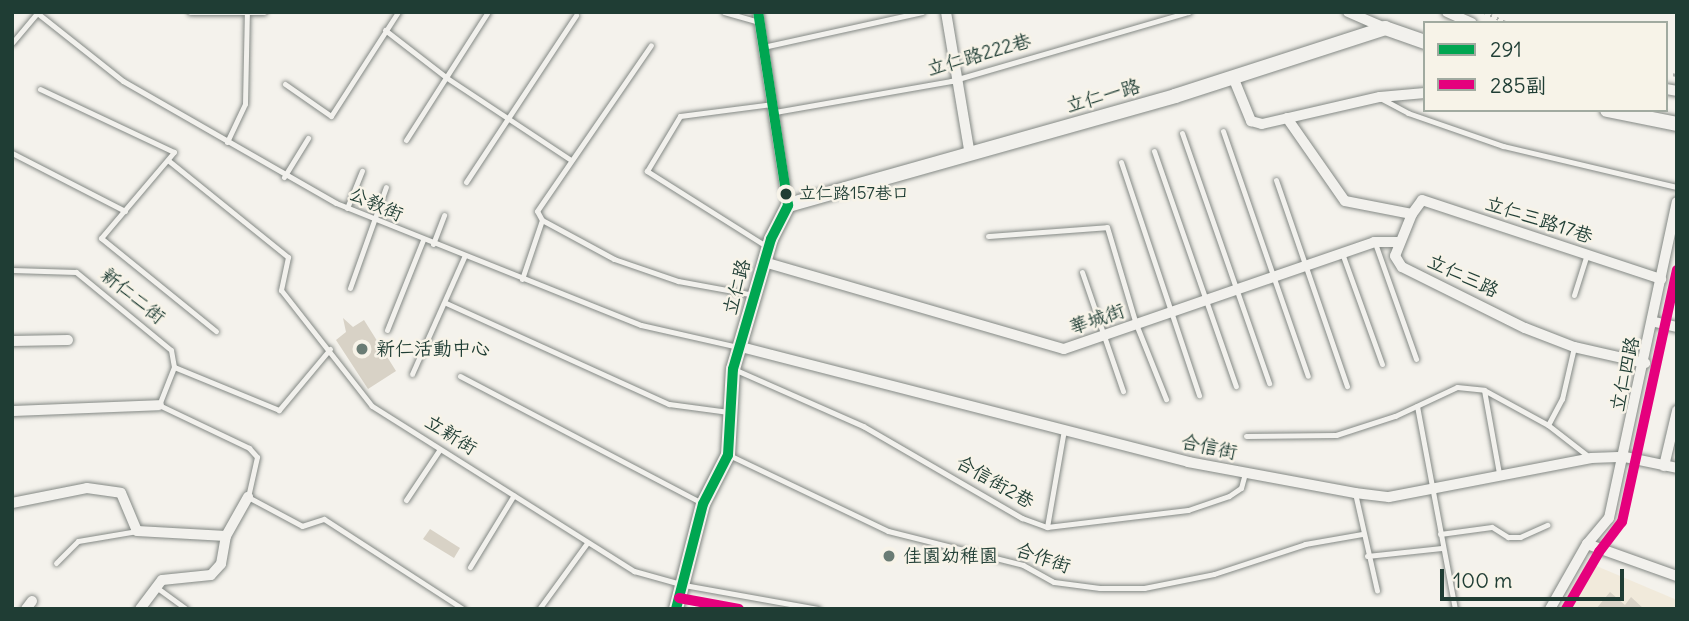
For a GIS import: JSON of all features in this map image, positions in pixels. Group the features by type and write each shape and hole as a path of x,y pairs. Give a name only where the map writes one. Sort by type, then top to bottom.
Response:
{"street":[{"path":"946,12 970,155"},
{"path":"1348,12 1423,41"},
{"path":"1447,12 1467,21"},
{"path":"759,17 788,205"},
{"name":"立仁一路","path":"788,205 970,155 1233,77 1385,28"},
{"path":"1233,77 1251,121 1262,124 1380,97 1423,93"},
{"path":"1616,112 1677,124"},
{"path":"1287,118 1345,201 1412,214 1398,242"},
{"name":"立仁三路17巷","path":"1412,214 1422,200 1661,279"},
{"name":"立仁四路","path":"1587,544 1609,518 1655,322 1666,249 1677,202"},
{"name":"立仁路","path":"676,609 703,504 728,455 733,369 766,255 788,205"},
{"name":"華城街","path":"766,255 1064,349 1374,242 1398,242"},
{"name":"立仁三路","path":"1398,242 1395,256 1402,267 1574,347 1645,363"},
{"path":"1666,249 1677,256"},
{"path":"1655,322 1677,327"},
{"path":"12,341 68,340"},
{"name":"合信街","path":"741,347 1065,427 1188,462 1389,498 1499,473 1591,458 1625,457 1677,468"},
{"path":"12,411 159,405"},
{"path":"1664,466 1677,411"},
{"path":"12,503 87,488 121,493 137,531 226,536"},
{"path":"140,609 162,580 211,575 221,564 226,536 248,497"},
{"path":"1550,609 1587,544 1677,576"}],"lane":[{"path":"12,43 37,12"},
{"name":"公教街","path":"37,12 123,81 284,177 347,208 464,257 640,325 741,347"},
{"path":"190,12 264,12"},
{"path":"285,84 331,116 398,12"},
{"path":"406,140 488,12"},
{"path":"724,12 759,17"},
{"path":"762,47 922,12"},
{"name":"立仁路222巷","path":"766,255 647,171 680,117 774,108 937,84 1189,12"},
{"path":"227,142 245,104 247,13"},
{"path":"466,182 576,15"},
{"path":"385,30 447,78 571,160"},
{"path":"650,45 537,211 542,220 614,260 678,281 754,295"},
{"path":"40,89 174,152 101,238 216,331"},
{"path":"1380,97 1408,113 1503,146 1677,187"},
{"path":"1223,131 1308,376"},
{"path":"1182,133 1269,383"},
{"path":"284,177 308,138"},
{"path":"1154,151 1236,386"},
{"path":"12,153 125,211"},
{"name":"立新街","path":"169,161 288,257 281,290 330,349 372,406 634,571 793,607 818,609"},
{"path":"1121,162 1199,395"},
{"path":"347,208 362,171"},
{"path":"1276,180 1347,386"},
{"path":"349,288 376,221 386,187"},
{"path":"433,244 444,215"},
{"path":"522,279 542,220"},
{"path":"988,236 1107,227 1136,324 1166,399"},
{"path":"387,330 423,240"},
{"path":"1374,242 1416,359"},
{"path":"1342,253 1382,364"},
{"path":"1574,295 1587,254"},
{"path":"412,373 446,303 464,257"},
{"name":"新仁二街","path":"12,270 76,272 171,350 174,367"},
{"path":"1082,272 1123,391"},
{"path":"446,303 669,404 732,412"},
{"path":"1548,425 1562,399 1574,347"},
{"path":"330,349 279,410 174,367 159,405 249,448 257,457 248,497 302,526 324,519 464,609"},
{"name":"合信街2巷","path":"733,369 863,426 1022,518 1046,527 1188,510 1229,496 1241,488 1245,472"},
{"path":"460,376 703,504"},
{"path":"1246,436 1336,435 1417,406 1457,387 1484,390 1548,425 1591,458"},
{"path":"1484,390 1499,473"},
{"path":"1417,406 1455,609"},
{"path":"1046,527 1065,427"},
{"path":"406,500 440,449"},
{"name":"合作街","path":"728,455 888,531 1023,565 1054,582 1100,589 1144,588 1214,574 1305,544 1362,534"},
{"path":"1355,493 1362,534 1377,590"},
{"path":"470,567 514,495"},
{"path":"1440,534 1492,527 1508,537 1520,537 1547,525"},
{"path":"56,563 78,541 137,531"},
{"path":"539,609 587,543"},
{"path":"1367,556 1442,548"},
{"path":"156,587 186,609"}],"path":[{"path":"1484,12 1504,21"}],"shaded area":[{"path":"1587,562 1677,600 1677,609 1559,609"}],"building":[{"name":"新仁活動中心","path":"343,318 353,327 364,320 396,371 368,389 336,340 346,332"},
{"path":"430,529 460,548 454,558 423,539"},
{"path":"1610,592 1625,605 1631,597 1644,609 1596,609"}],"transit line":[{"name":"291","path":"676,609 703,504 728,455 733,369 771,239 788,205 758,12"},
{"name":"285副","path":"1566,609 1599,552 1622,522 1677,270"},
{"name":"285副","path":"679,598 739,609"}],"place":[{"name":"立仁路157巷口","path":"786,194"},
{"name":"新仁活動中心","path":"362,349"},
{"name":"佳園幼稚園","path":"889,556"}]}
